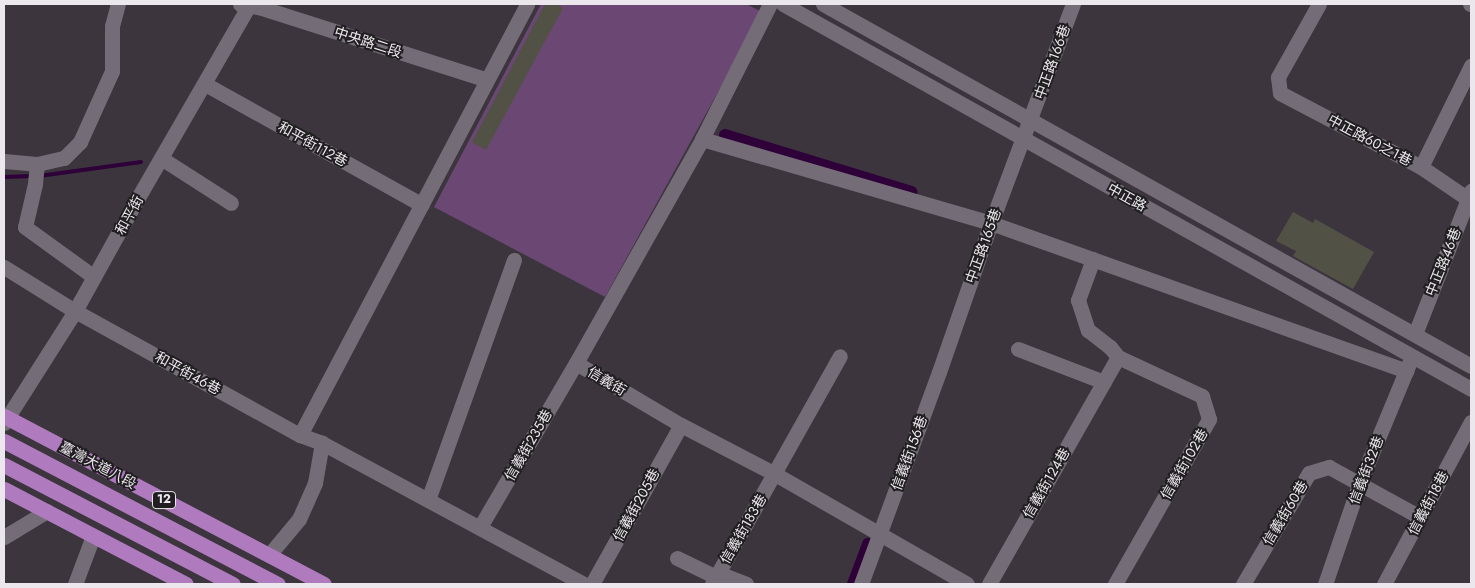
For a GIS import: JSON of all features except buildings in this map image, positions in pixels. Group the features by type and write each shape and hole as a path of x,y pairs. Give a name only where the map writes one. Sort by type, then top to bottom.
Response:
{"main road":[{"name":"臺灣大道八段","path":"5,419 324,584"},
{"name":"臺灣大道八段","path":"4,441 278,584"},
{"path":"4,465 233,584"},
{"path":"4,489 186,584"}],"street":[{"path":"4,162 37,164 64,158 80,142 112,71 112,26 118,4"},
{"path":"300,435 526,4"},
{"name":"信義街","path":"770,4 702,139 576,363 680,425 775,474 967,584"},
{"name":"中正路","path":"783,4 1024,139 1409,364 1471,389"},
{"name":"中正路","path":"822,4 1471,366"},
{"name":"中正路166巷","path":"1031,120 1073,4"},
{"name":"中正路60之1巷","path":"1320,4 1278,77 1280,93 1421,167 1470,197"},
{"name":"中央路二段","path":"246,5 262,8 487,80"},
{"name":"和平街","path":"5,419 75,311 205,84 246,5"},
{"path":"1421,167 1471,66"},
{"name":"和平街112巷","path":"205,84 422,205"},
{"name":"中正路165巷","path":"939,372 991,223 1031,120"},
{"path":"702,139 991,223 1093,259 1409,364"},
{"path":"161,158 232,203"},
{"path":"37,164 35,184 24,227 94,277"},
{"name":"中正路46巷","path":"1415,334 1470,197"},
{"path":"1093,259 1078,300 1088,330 1110,347 1118,357"},
{"path":"428,500 514,260"},
{"name":"和平街46巷","path":"4,267 75,311 300,435 322,444 584,584"},
{"path":"1018,349 1104,382"},
{"name":"信義街183巷","path":"716,578 840,356"},
{"name":"信義街124巷","path":"989,584 1118,357"},
{"name":"信義街102巷","path":"1115,584 1209,419 1202,396 1118,357"},
{"name":"信義街235巷","path":"480,527 576,363"},
{"name":"信義街32巷","path":"1325,584 1360,482 1409,364"},
{"name":"信義街156巷","path":"860,584 939,372"},
{"name":"信義街18巷","path":"1384,584 1471,422"},
{"name":"信義街205巷","path":"592,584 680,425"},
{"path":"269,555 299,519 315,483 322,444"},
{"name":"信義街60巷","path":"1243,584 1309,473 1329,466 1420,517"},
{"path":"4,537 47,511"},
{"path":"75,584 93,536"},
{"path":"677,558 716,578 746,584"}],"shaded area":[{"path":"541,4 746,4 762,12 605,297 434,207"}],"waterway":[{"path":"725,135 912,192"},
{"path":"39,176 141,162"},
{"path":"4,177 32,176"},
{"path":"853,584 868,544"}]}
